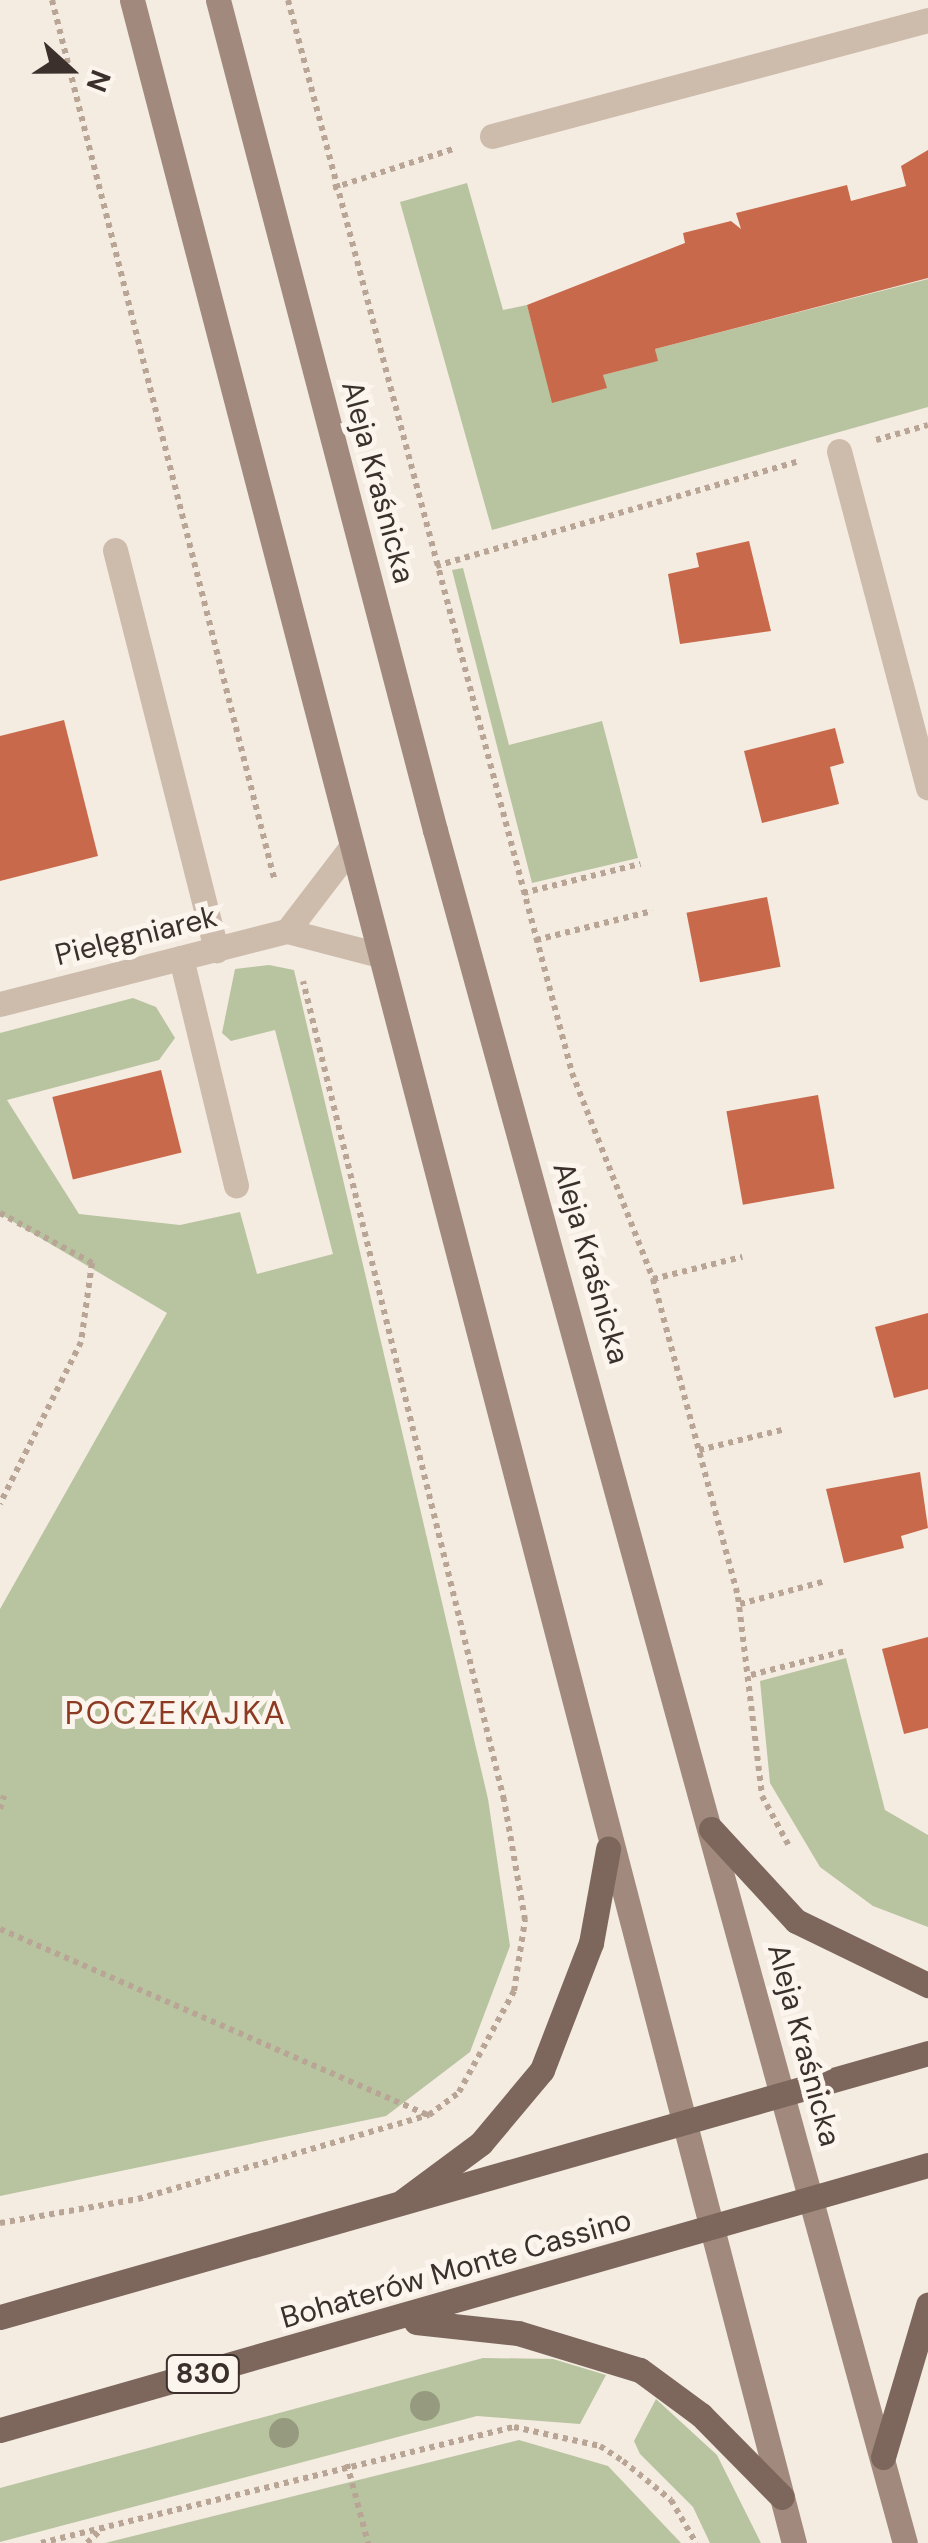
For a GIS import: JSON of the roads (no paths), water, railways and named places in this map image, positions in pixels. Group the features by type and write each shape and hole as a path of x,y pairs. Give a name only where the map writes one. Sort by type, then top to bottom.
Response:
{"main road":[{"path":"132,0 608,1849 794,2543"},
{"name":"Aleja Kraśnicka","path":"218,0 905,2543"},
{"path":"711,1829 796,1922 928,1984"},
{"path":"389,2212 481,2143 542,2070 591,1943 608,1849"},
{"path":"0,2317 389,2212 928,2053"},
{"name":"Bohaterów Monte Cassino","path":"0,2430 406,2321 928,2165"},
{"path":"883,2457 928,2305"},
{"path":"406,2321 518,2332 640,2370 701,2415 782,2497"}],"street":[{"path":"492,136 928,20"},
{"path":"839,450 928,787"},
{"path":"114,550 216,950"},
{"path":"287,931 352,846"},
{"name":"Pielęgniarek","path":"0,1004 287,931 380,955"},
{"path":"181,958 236,1185"}],"district":[{"name":"POCZEKAJKA","path":"176,1713"}]}
